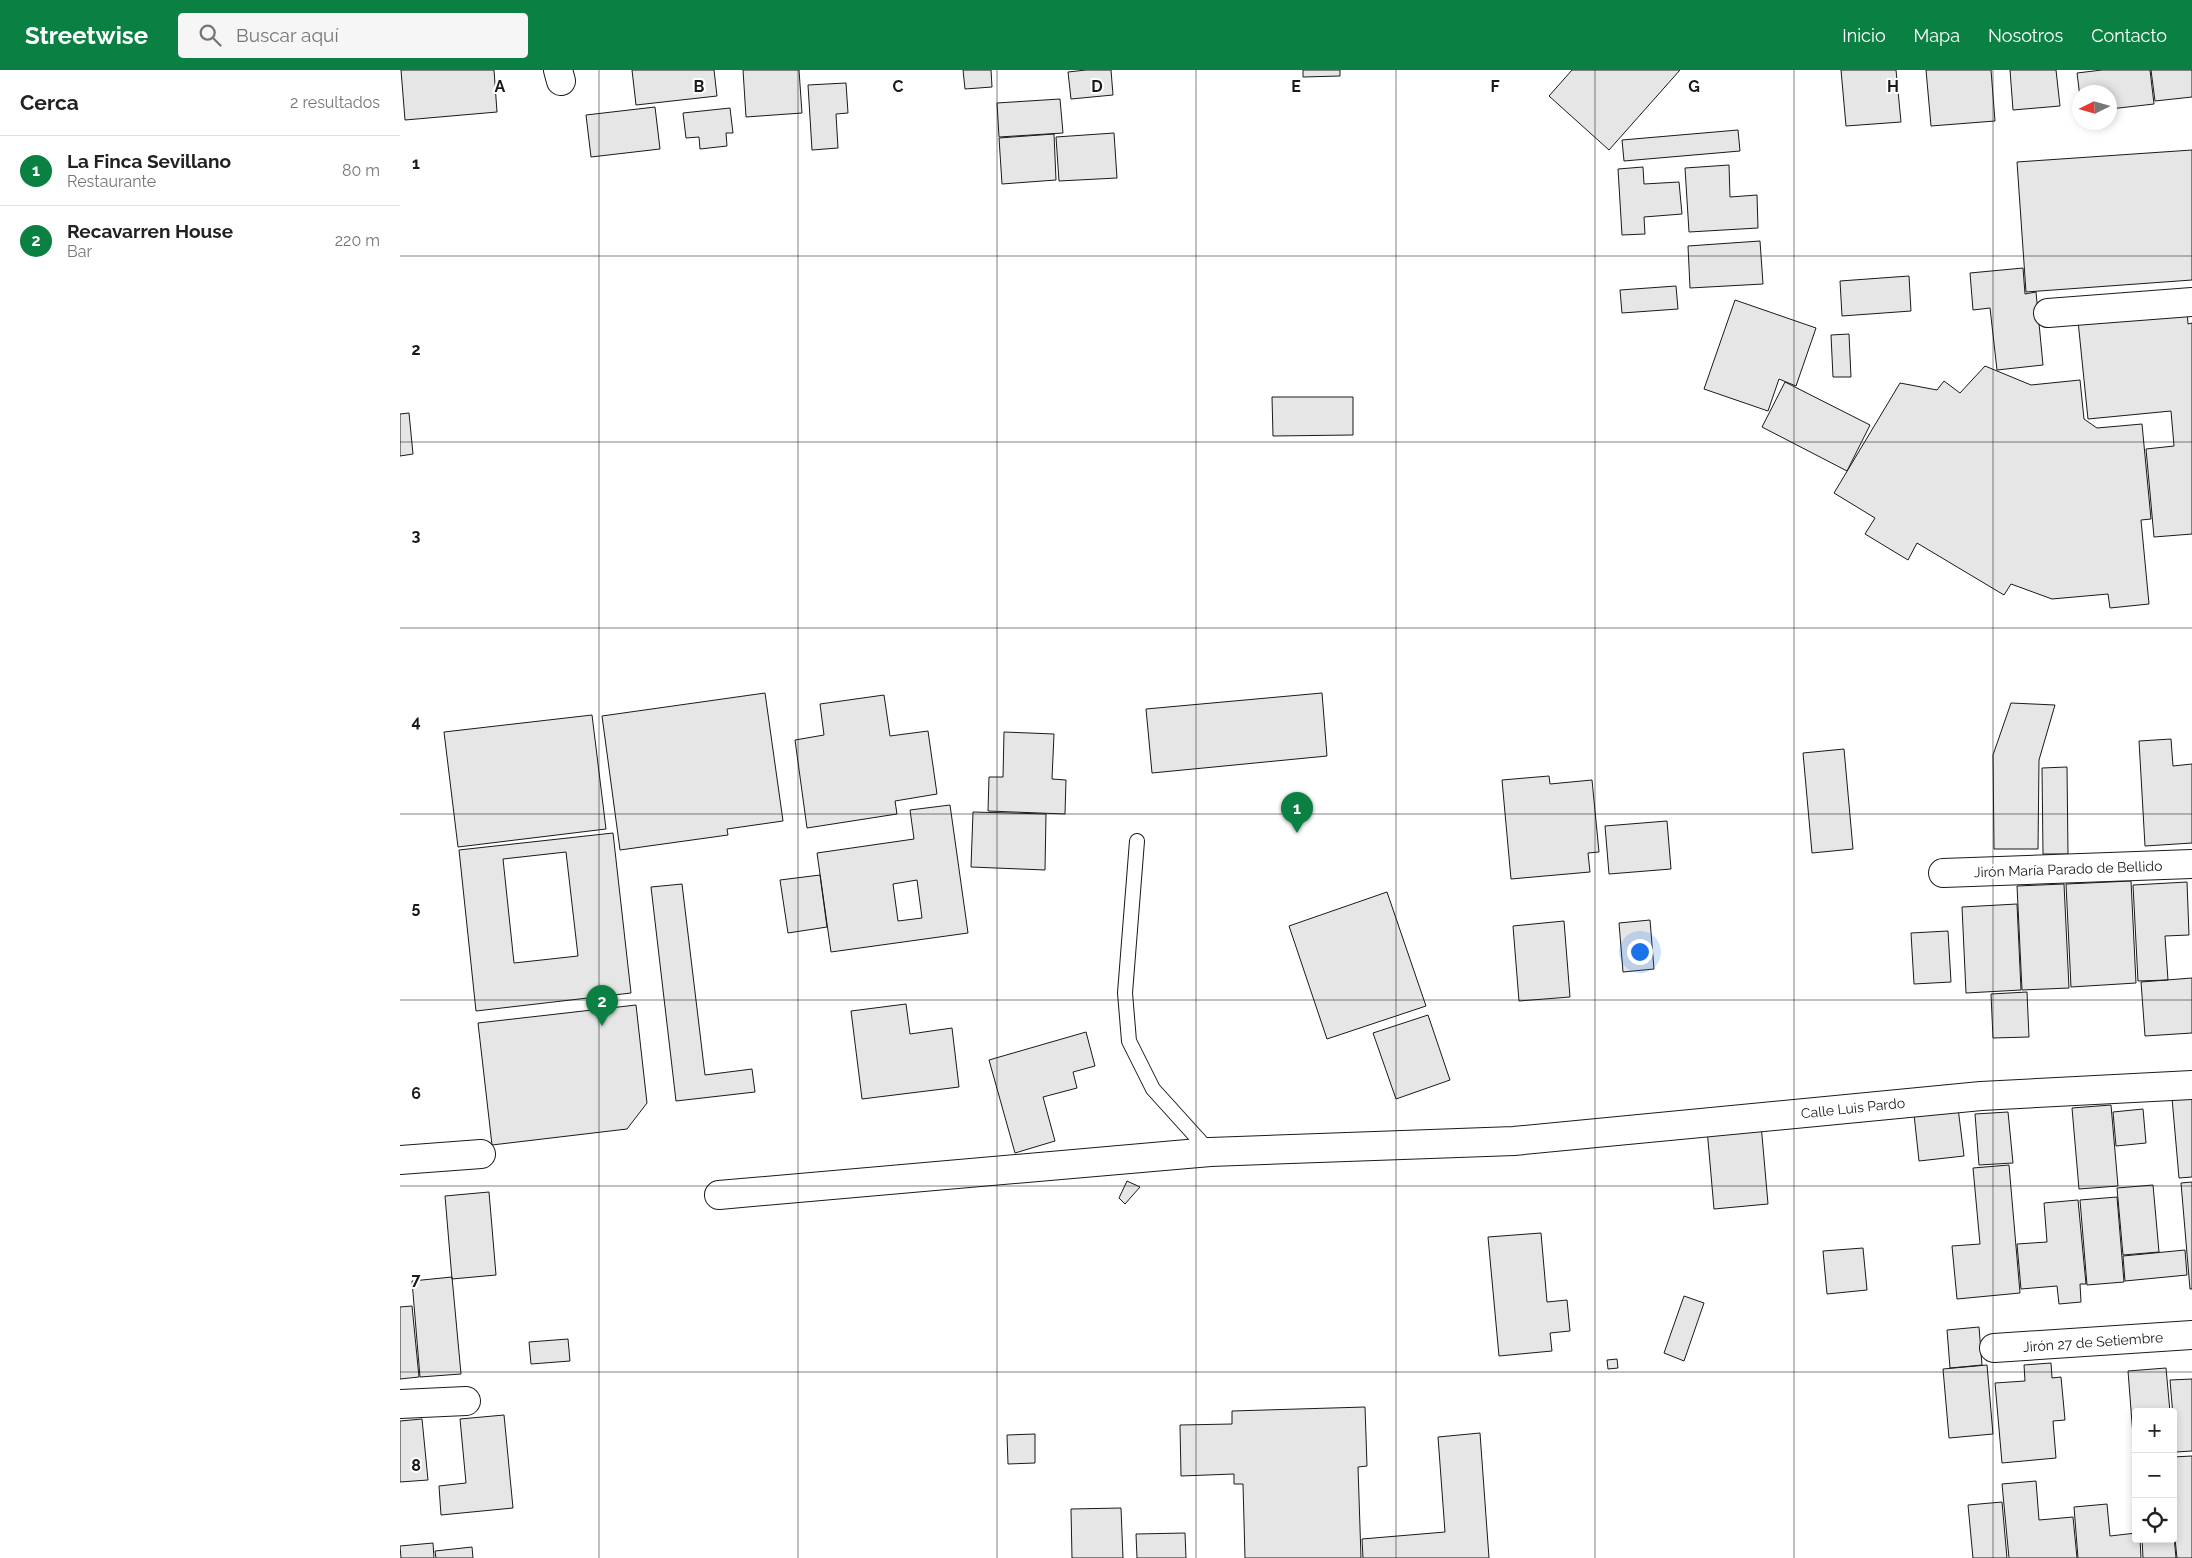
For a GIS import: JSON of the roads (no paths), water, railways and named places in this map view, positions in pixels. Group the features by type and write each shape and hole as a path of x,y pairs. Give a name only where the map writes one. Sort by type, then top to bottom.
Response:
{"street":[{"path":"2048,313 2192,302"},
{"name":"Jirón María Parado de Bellido","path":"1943,873 2192,864"},
{"name":"Calle Luis Pardo","path":"719,1195 1210,1152 1514,1141 1981,1096 2192,1085"},
{"path":"400,1160 481,1154"},
{"name":"Jirón 27 de Setiembre","path":"1994,1348 2192,1335"},
{"path":"400,1404 466,1401"}],"lane":[{"path":"1137,841 1125,993 1129,1041 1153,1089 1210,1152"}],"place":[{"name":"La Finca Sevillano","path":"1297,833"},
{"name":"Recavarren House","path":"602,1026"}]}
